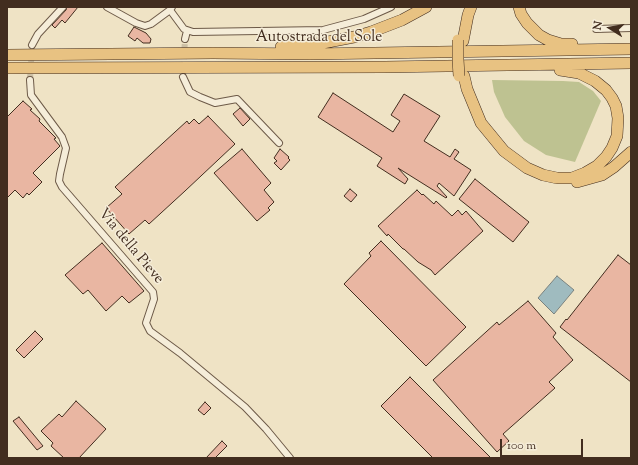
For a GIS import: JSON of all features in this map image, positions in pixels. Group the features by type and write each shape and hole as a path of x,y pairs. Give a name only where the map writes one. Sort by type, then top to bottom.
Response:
{"highway":[{"path":"212,53 231,49 291,46 340,40 371,32 402,20 426,7"},
{"path":"466,7 460,25 462,58 461,87 468,107 482,132 499,153 510,163 530,175 550,181 565,183 585,181 602,175 631,152"},
{"path":"461,40 471,7"},
{"path":"519,7 521,14 527,23 548,40 561,44 592,45 598,50"},
{"name":"Autostrada del Sole","path":"7,55 212,53 325,54 631,49"},
{"name":"Autostrada del Sole","path":"7,68 631,63"},
{"path":"462,76 481,123 504,151 527,168 543,175 557,178 572,178 585,174 597,166 606,158 617,136 618,118 616,106 606,90 595,81 580,73 559,70 526,70 519,65"}],"street":[{"path":"32,45 35,37 63,7"},
{"path":"107,7 136,24 145,26 151,24 171,8 181,26 186,31 193,32 323,30 364,19 391,7"},
{"path":"596,29 631,28"},
{"path":"185,40 186,31"},
{"path":"183,77 190,92 200,97 215,103 237,99 279,143"},
{"name":"Via della Pieve","path":"30,80 31,95 62,138 66,148 60,174 62,187 153,292 154,299 146,323 150,331 180,353 245,406 290,458"}],"green space":[{"path":"492,80 579,82 593,91 601,101 575,162 546,155 524,141 505,117 494,92"}],"water":[{"path":"557,276 574,290 554,314 538,298"}],"building":[{"path":"67,7 78,7 65,23 62,20 55,28 52,25"},
{"path":"134,27 146,33 151,39 150,43 143,43 137,38 135,41 128,36"},
{"path":"333,93 393,132 400,121 391,115 404,94 440,116 424,141 450,157 455,149 459,152 454,159 471,170 454,196 439,183 437,186 447,197 446,198 398,168 408,179 405,184 377,166 382,158 318,117"},
{"path":"23,101 32,109 30,110 40,119 39,121 56,138 54,139 60,146 33,173 42,182 29,195 27,193 23,198 15,190 7,198 7,117"},
{"path":"240,108 250,119 243,126 233,114"},
{"path":"208,116 235,144 149,224 145,220 129,234 106,208 122,194 115,187 187,121 189,124 194,119 199,124"},
{"path":"242,149 271,183 264,190 274,202 268,208 270,210 257,221 214,173"},
{"path":"280,149 289,157 288,158 290,160 281,170 274,163 277,161 274,158"},
{"path":"475,179 529,222 513,242 459,199"},
{"path":"350,189 357,195 351,202 344,196"},
{"path":"417,190 434,204 436,201 452,216 458,210 462,215 466,211 483,231 435,275 431,270 418,262 403,249 388,234 387,236 378,226"},
{"path":"381,241 466,327 426,366 344,284 371,256 369,253"},
{"path":"102,243 144,291 129,303 122,296 106,311 88,290 83,294 65,275"},
{"path":"618,255 631,265 631,382 560,327"},
{"path":"528,301 556,333 553,337 573,360 549,382 555,388 503,434 509,441 497,452 433,380 497,322 499,325"},
{"path":"35,331 43,339 24,358 16,350"},
{"path":"410,377 491,458 433,458 381,406"},
{"path":"76,401 106,429 79,458 64,458 51,446 53,443 41,431 59,414 62,417"},
{"path":"205,402 211,408 204,415 198,410"},
{"path":"19,417 43,446 37,450 13,421"},
{"path":"222,441 227,446 215,458 206,458"}],"tunnel":[{"path":"183,77 185,39"},
{"path":"30,80 32,45"}]}
